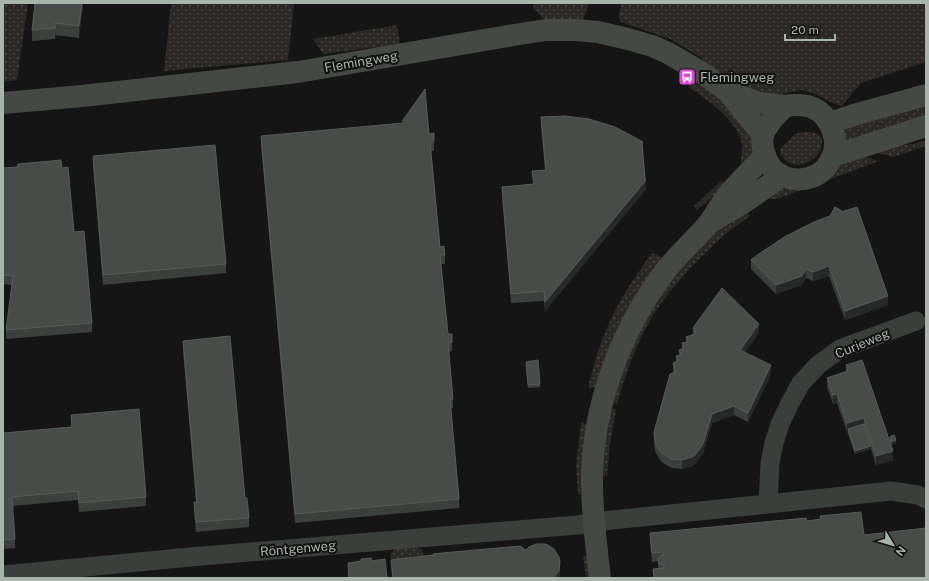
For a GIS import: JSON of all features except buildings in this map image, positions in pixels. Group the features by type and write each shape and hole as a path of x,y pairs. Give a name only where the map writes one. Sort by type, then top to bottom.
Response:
{"street":[{"name":"Flemingweg","path":"3,103 235,80 298,72 546,30 575,30 598,32 652,46 668,53 704,74 728,92 759,103 786,106"},
{"name":"Flemingweg","path":"728,92 764,145"},
{"path":"829,123 926,95"},
{"path":"798,105 810,107 821,114 829,123 833,130 835,147 833,156 828,165 821,172 802,180 792,179 782,176 769,164 764,145 767,126 786,106 798,105"},
{"path":"833,156 926,126"},
{"path":"600,578 594,522 592,480 595,440 605,394 616,360 628,332 651,291 667,269 710,222 764,145"},
{"path":"710,222 746,201 782,176"},
{"name":"Curieweg","path":"768,504 770,463 774,443 780,424 801,383 818,365 840,349 916,321"},
{"path":"594,522 892,491 918,495 926,499"},
{"name":"Röntgenweg","path":"3,575 190,557 577,525 594,522"}],"shaded area":[{"path":"3,3 28,3 17,80 3,82"},
{"path":"171,3 294,3 288,60 164,71"},
{"path":"534,3 589,3 583,20 544,19 533,8"},
{"path":"622,3 926,3 926,62 861,83 842,106 813,93 801,90 764,97 751,94 701,61 702,58 670,39 621,22 619,11"},
{"path":"397,25 400,44 323,54 313,39"},
{"path":"694,78 727,105 751,136 753,145 752,152 749,159 741,168 742,144 740,136 735,127 721,111 704,97 688,87"},
{"path":"926,105 926,115 845,145 843,128"},
{"path":"804,132 814,133 820,136 822,138 821,147 818,154 812,160 804,164 795,165 785,160 780,154 780,149 795,134"},
{"path":"926,140 926,146 893,157 874,152 873,149 913,144"},
{"path":"865,157 879,161 780,198 767,198 783,189 847,162"},
{"path":"721,181 726,185 697,210 694,206"},
{"path":"745,209 750,216 726,234 699,259 663,301 648,324 634,353 617,404 612,403 618,380 643,322 684,262 722,225"},
{"path":"652,253 662,257 599,383 595,387 589,389 589,383 596,358 609,322 626,292"},
{"path":"611,408 616,409 610,444 607,476 602,476 604,447"},
{"path":"582,422 588,428 581,494 578,494 576,465"},
{"path":"416,547 422,551 424,555 423,558 391,561 390,554 396,549"},
{"path":"583,556 588,556 592,578 586,578"}],"place":[{"name":"Flemingweg","path":"687,77"}]}
